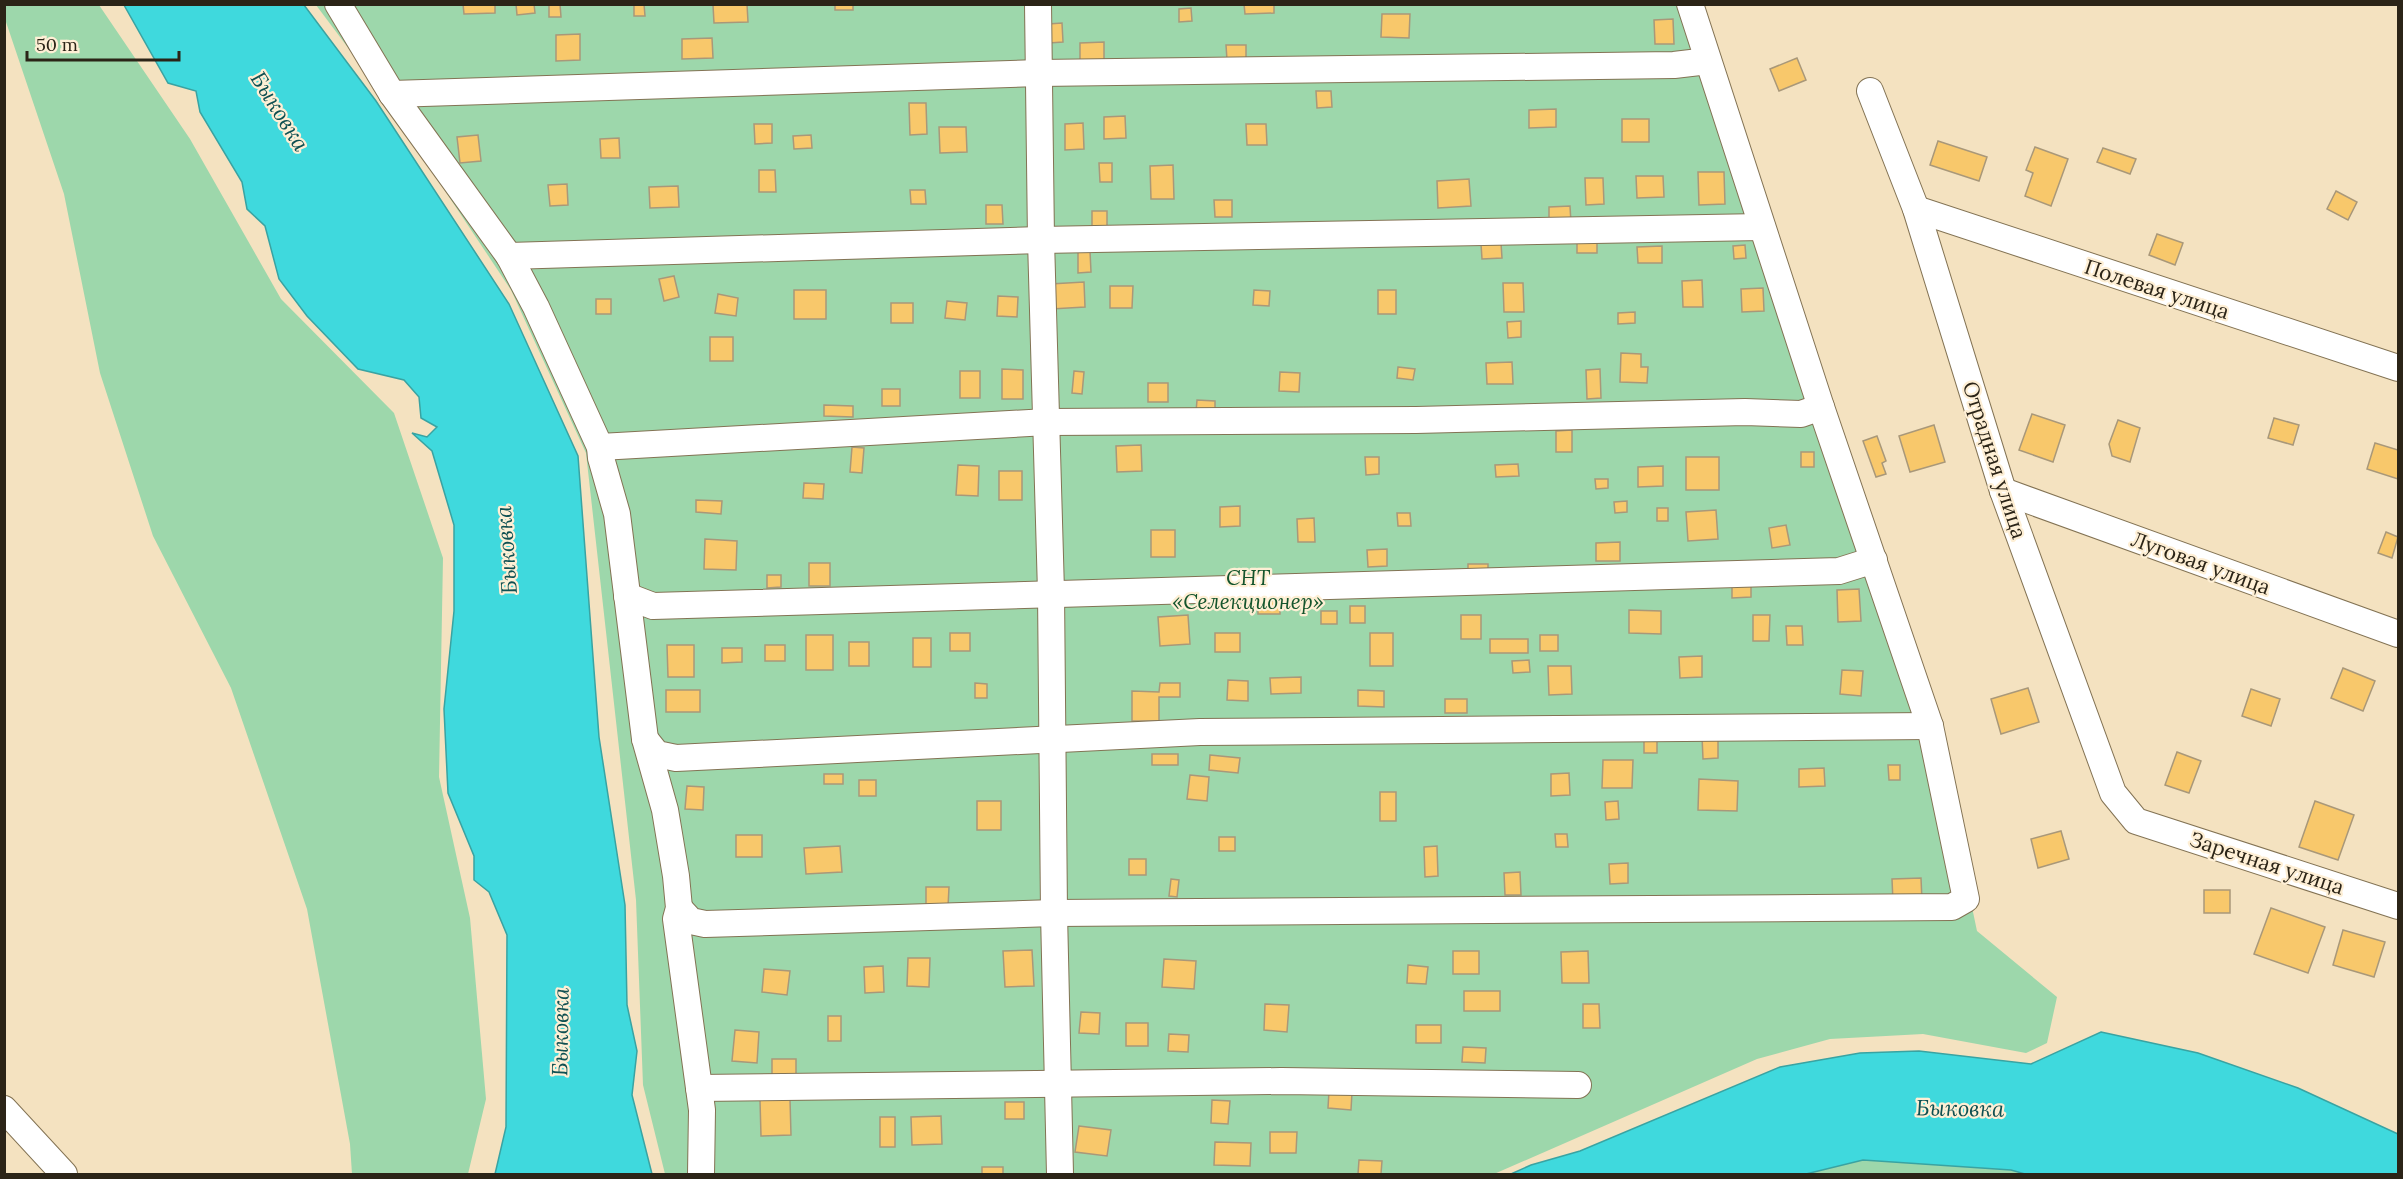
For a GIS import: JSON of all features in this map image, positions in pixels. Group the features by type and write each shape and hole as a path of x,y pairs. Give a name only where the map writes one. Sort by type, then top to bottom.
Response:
{"street":[{"path":"338,4 392,94 508,256 536,307 600,447 617,513 645,739 665,810 679,908 676,919 702,1110 701,1174"},
{"path":"1038,4 1041,240 1051,592 1051,740 1060,1174"},
{"path":"679,908 691,921 705,924 1054,913 1952,907 1966,899 1930,726 1821,406 1690,4"},
{"path":"392,94 1039,73 1674,65 1708,61"},
{"name":"Отрадная улица","path":"1870,91 1916,209 2003,491 2113,793 2136,821"},
{"name":"Полевая улица","path":"1916,209 2398,368"},
{"path":"508,256 1041,240 1762,227"},
{"path":"600,447 1047,422 1416,420 1744,412 1801,414 1821,406"},
{"name":"Луговая улица","path":"2003,491 2398,634"},
{"path":"627,596 653,606 1051,592 1839,571 1874,560"},
{"path":"645,739 657,754 676,758 1200,732 1930,726"},
{"name":"Заречная улица","path":"2136,821 2398,906"},
{"path":"699,1088 1281,1082 1578,1085"},
{"path":"4,1109 64,1174"}],"green space":[{"path":"4,5 99,5 190,139 281,299 394,413 443,558 439,777 470,918 486,1099 468,1174 352,1174 350,1144 307,909 231,688 153,536 100,373 64,194 5,19"},
{"name":"СНТ «Селекционер»","path":"316,5 1693,5 1936,736 1977,931 2057,997 2047,1043 2026,1053 1923,1034 1830,1039 1757,1059 1494,1174 665,1174 643,1085 636,900 586,453 511,290 364,69"},
{"path":"1863,1160 2011,1170 2025,1174 1806,1174"}],"water":[{"name":"Быковка","path":"124,5 304,5 376,101 509,304 578,456 599,737 625,905 627,1005 637,1051 632,1095 652,1174 495,1174 506,1127 507,935 489,892 474,880 474,856 448,793 444,709 454,611 454,525 432,451 412,433 427,437 437,427 421,418 419,397 404,380 358,369 307,316 279,279 265,226 247,209 242,182 200,112 196,91 168,83"},
{"name":"Быковка","path":"2101,1032 2198,1053 2298,1088 2398,1134 2398,1174 2025,1174 2011,1170 1863,1160 1806,1174 1511,1174 1531,1165 1580,1151 1780,1067 1860,1053 1919,1051 2031,1064"}],"building":[{"path":"463,4 495,4 495,13 464,14"},
{"path":"516,4 534,4 535,13 517,15"},
{"path":"549,4 560,4 561,17 549,17"},
{"path":"634,4 644,4 645,16 634,16"},
{"path":"747,4 748,22 714,23 713,5"},
{"path":"835,4 853,4 853,10 835,10"},
{"path":"1244,4 1274,4 1274,13 1245,14"},
{"path":"1191,8 1192,21 1179,22 1179,9"},
{"path":"1382,14 1410,14 1409,38 1381,37"},
{"path":"1673,19 1674,44 1655,44 1654,20"},
{"path":"1062,23 1063,42 1049,43 1048,24"},
{"path":"580,34 580,60 556,61 556,35"},
{"path":"712,38 713,58 682,59 682,39"},
{"path":"1104,42 1104,60 1080,61 1080,43"},
{"path":"1226,45 1246,45 1246,59 1227,60"},
{"path":"1797,58 1806,80 1779,91 1770,69"},
{"path":"1316,91 1331,91 1332,107 1317,108"},
{"path":"909,103 926,103 927,134 910,135"},
{"path":"1556,109 1556,127 1529,128 1529,110"},
{"path":"1125,116 1126,138 1104,139 1104,117"},
{"path":"1622,119 1649,119 1649,142 1622,142"},
{"path":"1083,123 1084,149 1065,150 1065,124"},
{"path":"754,124 772,124 772,143 755,144"},
{"path":"1246,124 1266,124 1267,145 1247,145"},
{"path":"939,127 966,127 967,152 940,153"},
{"path":"478,135 481,161 460,163 457,137"},
{"path":"811,135 812,148 794,149 793,136"},
{"path":"619,138 620,158 601,158 600,139"},
{"path":"1938,141 1987,157 1979,181 1930,165"},
{"path":"2035,147 2068,159 2051,206 2025,196 2033,173 2026,170"},
{"path":"2103,148 2136,159 2130,174 2097,162"},
{"path":"1099,163 1112,163 1112,182 1100,182"},
{"path":"1173,165 1174,199 1151,199 1150,166"},
{"path":"759,170 775,170 776,192 759,192"},
{"path":"1698,172 1724,172 1725,204 1699,205"},
{"path":"1636,176 1663,176 1664,197 1637,198"},
{"path":"1585,178 1603,178 1604,204 1586,205"},
{"path":"1469,179 1471,206 1438,208 1437,181"},
{"path":"567,184 568,205 550,206 548,185"},
{"path":"678,186 679,207 650,208 649,187"},
{"path":"910,190 925,190 926,204 911,204"},
{"path":"2336,191 2357,202 2348,220 2327,209"},
{"path":"1214,200 1232,200 1232,217 1215,217"},
{"path":"986,205 1002,205 1003,224 986,224"},
{"path":"1570,206 1571,223 1549,224 1549,207"},
{"path":"1092,211 1107,211 1107,226 1092,227"},
{"path":"2157,234 2183,243 2175,265 2149,255"},
{"path":"1577,240 1597,240 1597,253 1577,253"},
{"path":"1501,243 1502,258 1482,259 1481,244"},
{"path":"1745,245 1746,258 1734,259 1733,246"},
{"path":"1662,246 1662,263 1638,263 1637,247"},
{"path":"1090,251 1091,272 1078,273 1078,252"},
{"path":"674,276 679,297 664,301 659,279"},
{"path":"1702,280 1703,307 1683,307 1682,281"},
{"path":"1084,282 1085,307 1051,309 1050,284"},
{"path":"1503,283 1523,283 1524,312 1504,312"},
{"path":"1110,286 1133,286 1132,308 1110,308"},
{"path":"1763,288 1764,311 1742,312 1741,289"},
{"path":"794,290 826,290 826,319 794,319"},
{"path":"1254,290 1270,291 1269,306 1253,305"},
{"path":"1378,290 1396,290 1396,314 1378,314"},
{"path":"718,294 738,298 736,316 715,313"},
{"path":"998,296 1018,297 1017,317 997,316"},
{"path":"596,299 611,299 611,314 596,314"},
{"path":"947,301 967,303 965,320 945,318"},
{"path":"891,303 913,303 913,323 891,323"},
{"path":"1635,312 1635,323 1618,324 1618,313"},
{"path":"1521,321 1521,337 1508,338 1507,322"},
{"path":"710,337 733,337 733,361 710,361"},
{"path":"1621,353 1641,354 1641,367 1648,367 1647,383 1620,382"},
{"path":"1512,362 1513,384 1487,384 1486,363"},
{"path":"1398,367 1415,369 1413,380 1397,378"},
{"path":"1002,369 1023,370 1023,399 1002,399"},
{"path":"1600,369 1601,398 1587,399 1586,370"},
{"path":"960,371 980,371 980,398 960,398"},
{"path":"1074,371 1084,372 1082,394 1072,393"},
{"path":"1280,372 1300,373 1299,392 1279,391"},
{"path":"1148,383 1168,383 1168,402 1148,402"},
{"path":"882,389 900,389 900,406 882,406"},
{"path":"1197,400 1215,401 1215,413 1196,412"},
{"path":"824,405 853,406 853,417 824,416"},
{"path":"2032,414 2065,425 2053,462 2019,450"},
{"path":"2274,418 2299,425 2293,445 2268,438"},
{"path":"2118,420 2140,428 2130,462 2112,456 2109,444"},
{"path":"1934,425 1945,462 1910,472 1899,436"},
{"path":"1572,430 1572,452 1556,452 1556,431"},
{"path":"1877,436 1886,461 1882,463 1886,474 1876,477 1863,441"},
{"path":"2375,443 2398,450 2398,479 2367,469"},
{"path":"1141,445 1142,471 1117,472 1116,446"},
{"path":"852,447 864,448 862,473 850,472"},
{"path":"1801,452 1814,452 1814,467 1801,467"},
{"path":"1365,457 1379,457 1379,474 1366,475"},
{"path":"1686,457 1719,457 1719,490 1686,490"},
{"path":"1518,464 1519,476 1496,477 1495,465"},
{"path":"958,465 979,466 978,496 956,495"},
{"path":"1663,466 1663,486 1638,487 1638,467"},
{"path":"999,471 1022,471 1022,500 999,500"},
{"path":"1595,479 1608,479 1608,488 1596,489"},
{"path":"804,483 824,484 823,499 803,498"},
{"path":"696,500 722,501 721,514 696,512"},
{"path":"1627,501 1627,512 1615,513 1614,502"},
{"path":"1240,506 1240,526 1220,527 1220,507"},
{"path":"1657,508 1668,508 1668,521 1657,521"},
{"path":"1716,510 1718,539 1688,541 1686,512"},
{"path":"1397,513 1410,513 1411,526 1398,526"},
{"path":"1314,518 1315,542 1298,542 1297,519"},
{"path":"1786,525 1790,545 1772,548 1769,528"},
{"path":"1151,530 1175,530 1175,557 1151,557"},
{"path":"2386,532 2398,537 2392,558 2378,553"},
{"path":"705,539 737,541 736,570 704,569"},
{"path":"1620,542 1620,561 1596,561 1596,543"},
{"path":"1387,549 1387,566 1368,567 1367,550"},
{"path":"809,563 830,563 830,586 809,586"},
{"path":"1468,564 1488,564 1488,576 1468,577"},
{"path":"767,575 781,575 781,587 767,588"},
{"path":"1732,582 1751,582 1751,597 1732,598"},
{"path":"1859,589 1861,621 1838,622 1837,590"},
{"path":"1258,599 1280,599 1280,614 1258,614"},
{"path":"1350,606 1365,606 1365,623 1350,623"},
{"path":"1629,610 1661,611 1661,634 1629,633"},
{"path":"1321,611 1337,611 1337,624 1321,624"},
{"path":"1188,615 1190,644 1160,646 1158,617"},
{"path":"1461,615 1481,615 1481,639 1461,639"},
{"path":"1753,615 1770,615 1769,641 1753,641"},
{"path":"1786,626 1802,626 1803,645 1787,645"},
{"path":"950,633 970,633 970,651 950,651"},
{"path":"1215,633 1240,633 1240,652 1215,652"},
{"path":"1370,633 1393,633 1393,666 1370,666"},
{"path":"806,635 833,635 833,670 806,670"},
{"path":"1540,635 1558,635 1558,651 1540,651"},
{"path":"913,638 931,638 931,667 913,667"},
{"path":"1490,639 1528,639 1528,653 1490,653"},
{"path":"849,642 869,642 869,666 849,666"},
{"path":"667,645 694,645 694,677 668,677"},
{"path":"765,645 785,645 785,661 765,661"},
{"path":"722,648 742,648 742,662 722,663"},
{"path":"1702,656 1702,677 1680,678 1679,657"},
{"path":"1529,660 1530,672 1513,673 1512,661"},
{"path":"1548,666 1571,666 1572,694 1549,695"},
{"path":"2343,668 2375,681 2363,711 2331,698"},
{"path":"1842,670 1863,671 1861,696 1840,694"},
{"path":"1301,677 1301,693 1271,694 1270,678"},
{"path":"1228,680 1248,681 1248,701 1227,700"},
{"path":"975,683 987,684 987,698 975,698"},
{"path":"1160,683 1180,683 1180,697 1159,697 1159,721 1132,721 1132,691 1159,692"},
{"path":"2028,688 2039,722 2001,734 1991,699"},
{"path":"2251,689 2280,699 2271,726 2242,716"},
{"path":"666,690 700,690 700,712 666,712"},
{"path":"1358,690 1384,691 1384,707 1358,706"},
{"path":"1445,699 1467,699 1467,713 1445,713"},
{"path":"1644,734 1657,734 1657,753 1644,753"},
{"path":"1702,736 1718,736 1718,758 1703,759"},
{"path":"2177,752 2201,761 2189,793 2165,785"},
{"path":"1152,754 1178,754 1178,765 1152,765"},
{"path":"1210,755 1240,758 1238,773 1209,770"},
{"path":"1603,760 1633,760 1632,788 1602,788"},
{"path":"1888,765 1900,765 1900,780 1889,780"},
{"path":"1824,768 1825,786 1799,787 1799,769"},
{"path":"1569,773 1570,795 1551,796 1551,774"},
{"path":"824,774 843,774 843,784 824,784"},
{"path":"1190,775 1209,777 1207,801 1187,799"},
{"path":"1699,779 1738,781 1737,811 1698,810"},
{"path":"859,780 876,780 876,796 859,796"},
{"path":"687,786 704,787 703,810 685,809"},
{"path":"1380,792 1396,792 1396,821 1380,821"},
{"path":"977,801 1001,801 1001,830 977,830"},
{"path":"1618,801 1619,819 1606,820 1605,802"},
{"path":"2315,801 2354,815 2338,860 2299,847"},
{"path":"2061,831 2069,859 2038,868 2031,839"},
{"path":"1555,834 1567,834 1568,847 1556,847"},
{"path":"736,835 762,835 762,857 736,857"},
{"path":"1219,837 1235,837 1235,851 1219,851"},
{"path":"840,846 842,872 806,874 804,848"},
{"path":"1437,846 1438,876 1425,877 1424,847"},
{"path":"1129,859 1146,859 1146,875 1129,875"},
{"path":"1628,863 1628,883 1610,884 1609,864"},
{"path":"1520,872 1521,895 1505,895 1504,873"},
{"path":"1921,878 1922,901 1893,902 1892,879"},
{"path":"1171,879 1179,880 1177,897 1169,896"},
{"path":"926,887 949,887 948,907 926,907"},
{"path":"2204,890 2230,890 2230,913 2204,913"},
{"path":"2271,908 2325,927 2308,973 2254,954"},
{"path":"2343,930 2385,942 2374,977 2333,965"},
{"path":"1032,950 1034,986 1005,987 1003,951"},
{"path":"1453,951 1479,951 1479,974 1453,974"},
{"path":"1588,951 1589,983 1562,983 1561,952"},
{"path":"908,958 930,958 929,987 907,986"},
{"path":"1164,959 1196,961 1194,989 1162,987"},
{"path":"1408,965 1428,967 1426,984 1407,983"},
{"path":"883,966 884,992 865,993 864,967"},
{"path":"764,969 790,971 787,995 762,992"},
{"path":"1464,991 1500,991 1500,1011 1464,1011"},
{"path":"1265,1004 1289,1005 1287,1032 1264,1030"},
{"path":"1583,1004 1599,1004 1600,1028 1583,1028"},
{"path":"1081,1012 1100,1013 1099,1034 1079,1033"},
{"path":"828,1016 841,1016 841,1041 828,1041"},
{"path":"1126,1023 1148,1023 1148,1046 1126,1046"},
{"path":"1416,1025 1441,1025 1441,1043 1416,1043"},
{"path":"735,1030 759,1032 757,1063 732,1061"},
{"path":"1169,1034 1189,1035 1188,1052 1168,1051"},
{"path":"1463,1047 1486,1048 1485,1063 1462,1062"},
{"path":"772,1059 796,1059 796,1079 772,1079"},
{"path":"1329,1091 1352,1092 1351,1110 1328,1108"},
{"path":"790,1099 791,1135 761,1136 760,1100"},
{"path":"1212,1100 1230,1101 1228,1124 1211,1123"},
{"path":"1005,1102 1024,1102 1024,1119 1005,1119"},
{"path":"941,1116 942,1144 912,1145 911,1117"},
{"path":"880,1117 895,1117 895,1147 880,1147"},
{"path":"1079,1126 1111,1130 1107,1156 1075,1152"},
{"path":"1270,1132 1297,1132 1296,1153 1270,1153"},
{"path":"1215,1142 1251,1143 1250,1166 1214,1165"},
{"path":"1359,1160 1382,1161 1381,1174 1358,1174"},
{"path":"982,1167 1003,1167 1003,1174 982,1174"}]}
